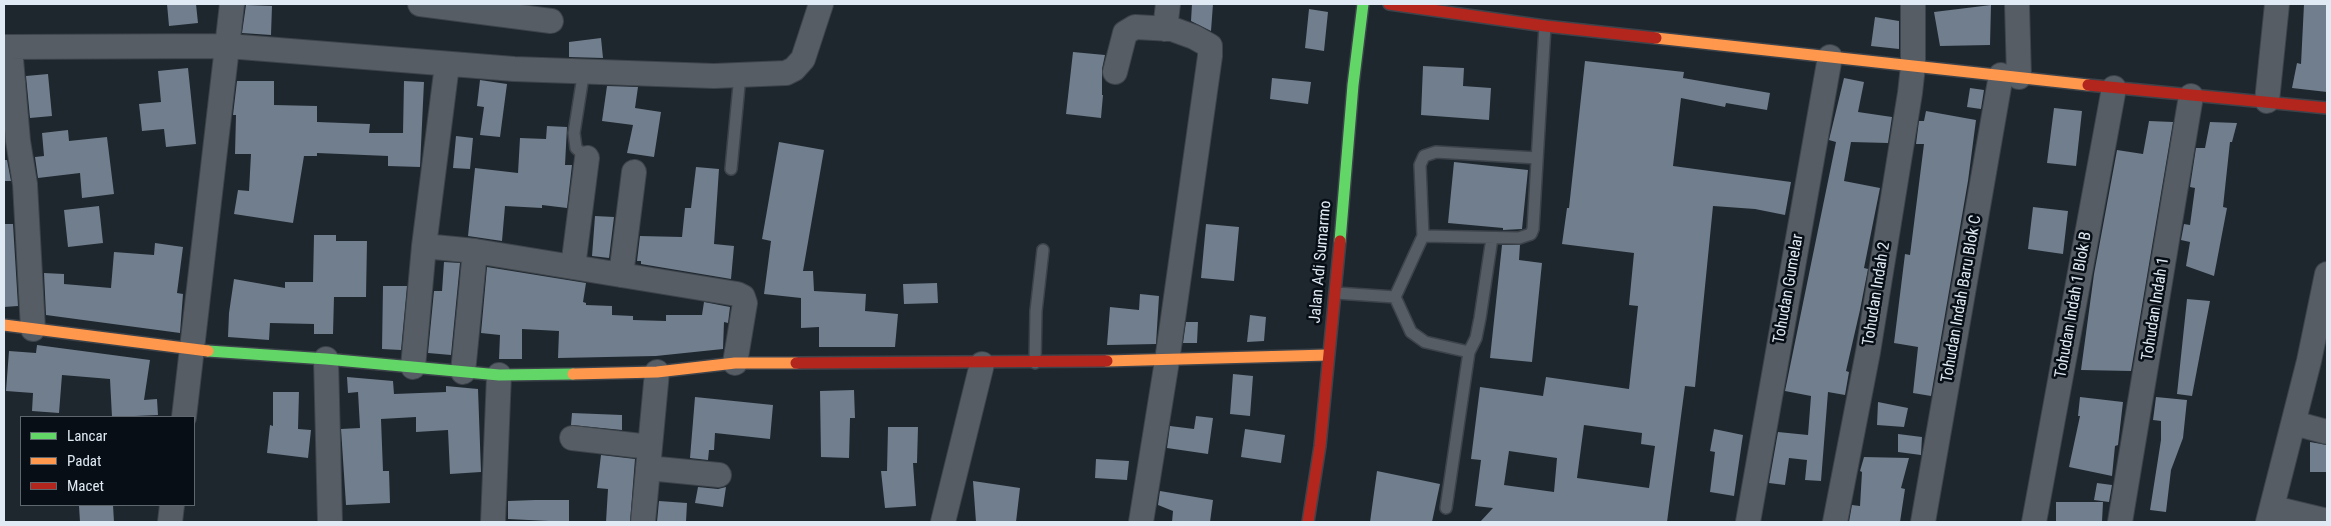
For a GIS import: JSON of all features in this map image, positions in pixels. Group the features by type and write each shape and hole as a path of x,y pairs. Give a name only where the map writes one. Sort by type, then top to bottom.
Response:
{"street":[{"path":"184,416 232,4"},
{"path":"420,4 551,21"},
{"path":"33,329 25,184 7,47 228,46 448,65 740,75 786,73 794,69 803,59 821,4"},
{"path":"1165,29 1168,4"},
{"name":"Jalan Adi Sumarmo","path":"1308,522 1320,446 1328,355 1336,293 1352,94 1362,4"},
{"path":"1393,4 1545,26 2114,88 2327,108"},
{"name":"Tohudan Indah 2","path":"1835,522 1868,352 1913,66 1913,4"},
{"name":"Tohudan Indah Baru Blok C","path":"1923,522 2010,76 2017,4"},
{"path":"2267,101 2277,4"},
{"path":"1115,72 1120,45 1124,33 1129,29 1143,26 1165,29 1205,42 1210,46 1167,361 1141,522"},
{"name":"Tohudan Gumelar","path":"1748,522 1830,56"},
{"path":"413,367 424,246 448,65"},
{"name":"Tohudan Indah 1 Blok B","path":"2034,522 2114,88"},
{"name":"Tohudan Indah 1","path":"2120,522 2191,96"},
{"path":"573,267 587,158"},
{"path":"621,275 634,172"},
{"path":"424,246 475,251 737,294 743,297 745,304 735,362"},
{"path":"463,372 475,251"},
{"path":"2327,274 2294,423 2270,515 2327,521"},
{"path":"4,325 192,350 326,359 499,375 657,372 735,362 982,364 1167,361 1328,355"},
{"path":"326,359 330,522"},
{"path":"943,522 982,364"},
{"path":"643,522 657,372"},
{"path":"493,522 499,375"},
{"path":"2294,423 2327,432"},
{"path":"572,438 719,475"},
{"path":"170,522 172,506"}],"lane":[{"path":"1423,236 1525,237 1534,229 1545,26"},
{"path":"584,70 574,132 576,148 587,158"},
{"path":"731,169 740,75"},
{"path":"1469,352 1425,342 1411,332 1395,297 1423,236 1420,165 1424,156 1436,152 1537,158"},
{"path":"1446,508 1469,352 1476,338 1492,238"},
{"path":"1035,363 1036,311 1043,250"},
{"path":"1336,293 1395,297"}],"building":[{"path":"167,4 196,4 198,23 169,26"},
{"path":"1192,4 1213,4 1211,31 1191,21"},
{"path":"2304,4 2327,4 2327,92 2292,88 2297,63 2301,64"},
{"path":"246,5 272,6 271,35 242,33"},
{"path":"1991,5 1990,45 1940,46 1934,12"},
{"path":"1309,9 1328,12 1324,51 1305,48"},
{"path":"1875,17 1899,21 1899,49 1871,46"},
{"path":"601,38 603,58 569,57 569,42"},
{"path":"1073,52 1105,55 1102,69 1103,95 1101,118 1066,114"},
{"path":"1585,61 1684,72 1683,78 1770,93 1767,110 1726,103 1725,107 1681,98 1673,166 1791,182 1785,215 1755,209 1713,206 1695,387 1685,386 1667,522 1480,522 1493,508 1475,506 1481,460 1471,459 1480,387 1543,396 1546,377 1629,389 1638,306 1629,305 1634,253 1562,244 1567,208 1569,208","holes":["1584,425 1642,433 1641,444 1655,446 1649,488 1577,478","1509,451 1557,458 1554,492 1504,485"]},
{"path":"1423,66 1464,68 1463,86 1491,88 1489,120 1421,115"},
{"path":"188,68 196,144 166,147 164,129 142,131 139,104 161,102 158,71"},
{"path":"48,74 52,116 30,118 26,76"},
{"path":"1272,78 1311,82 1308,104 1270,99"},
{"path":"1844,78 1864,82 1858,112 1892,117 1888,143 1851,142 1844,181 1880,188 1864,268 1868,269 1846,371 1849,372 1845,395 1828,392 1821,481 1805,480 1807,460 1789,458 1785,485 1769,483 1778,432 1808,435 1811,396 1785,391 1836,142 1829,140"},
{"path":"480,80 507,84 500,137 480,135 484,107 477,106"},
{"path":"237,81 274,81 274,105 317,106 317,122 370,124 369,133 403,133 404,81 424,82 420,167 388,166 388,156 317,153 317,156 304,156 293,223 234,214 238,190 249,191 251,154 235,154 236,115 233,115"},
{"path":"607,86 638,87 635,108 661,112 654,157 627,153 633,125 602,121"},
{"path":"1970,88 1984,90 1981,109 1967,107"},
{"path":"2054,108 2082,111 2076,166 2047,163"},
{"path":"1926,111 1976,120 1968,181 1931,396 1913,393 1918,347 1894,343 1905,254 1910,255 1924,144 1916,144 1919,121 1924,121"},
{"path":"2149,121 2173,122 2131,371 2081,370 2094,274 2117,150 2143,154"},
{"path":"2210,122 2237,123 2232,142 2230,142 2223,207 2227,208 2214,276 2186,266 2190,242 2181,240 2184,224 2190,225 2195,188 2190,187 2196,148 2205,148"},
{"path":"547,126 567,127 565,165 572,165 567,208 542,205 542,208 505,206 502,241 468,236 475,168 518,173 520,138 546,139"},
{"path":"68,130 69,141 107,137 114,194 82,198 80,173 38,178 35,157 44,156 42,133"},
{"path":"456,136 473,138 470,169 453,168"},
{"path":"779,142 824,150 803,271 813,271 814,291 866,294 865,311 898,314 895,347 819,347 819,327 801,328 801,298 764,294 771,241 762,239"},
{"path":"4,160 7,160 11,181 4,181"},
{"path":"1454,162 1528,170 1522,229 1503,230 1503,228 1448,223"},
{"path":"696,167 719,169 714,244 734,246 731,279 641,264 641,261 637,261 640,236 682,237 685,208 691,208"},
{"path":"99,206 103,243 68,247 64,210"},
{"path":"2033,207 2068,211 2063,254 2028,249"},
{"path":"595,216 614,217 609,258 592,256"},
{"path":"4,224 13,224 18,306 4,307"},
{"path":"1206,224 1239,227 1234,281 1201,278"},
{"path":"314,235 336,235 336,241 367,241 366,297 334,297 333,334 314,334 314,324 270,323 269,340 228,337 234,279 285,288 285,282 313,282"},
{"path":"155,243 183,247 177,293 183,294 180,333 46,315 44,273 64,274 64,284 111,288 114,252 154,255"},
{"path":"1502,245 1520,245 1519,260 1542,263 1532,362 1490,358"},
{"path":"444,262 460,263 451,355 428,353 434,291 442,291"},
{"path":"487,267 586,283 583,302 586,305 612,306 612,315 633,316 633,320 666,321 666,315 702,315 704,302 730,307 728,323 724,322 723,349 656,356 558,358 559,331 522,329 522,359 499,359 500,335 481,333"},
{"path":"937,283 938,303 904,304 903,284"},
{"path":"383,286 407,286 401,350 382,349"},
{"path":"1140,294 1159,296 1156,344 1107,345 1110,307 1139,310"},
{"path":"2187,299 2210,301 2192,396 2177,394"},
{"path":"1250,315 1266,317 1264,341 1247,342"},
{"path":"1186,322 1198,322 1197,343 1183,343"},
{"path":"37,345 150,360 144,400 157,399 158,415 112,416 110,379 62,375 59,413 32,411 33,393 6,391 9,351 36,353"},
{"path":"1233,374 1253,376 1250,416 1230,414"},
{"path":"347,377 393,381 394,394 446,392 446,386 478,389 481,472 450,474 448,430 416,432 416,417 381,419 383,471 389,471 390,503 346,505 341,429 360,428 358,392 348,393"},
{"path":"854,390 855,418 850,418 849,458 821,457 820,391"},
{"path":"273,392 299,392 298,429 311,430 308,458 267,453 270,425 273,426"},
{"path":"695,397 773,405 770,439 715,433 714,450 709,450 708,460 690,458"},
{"path":"2080,397 2123,402 2112,476 2069,467 2080,416 2078,416"},
{"path":"2156,397 2187,400 2183,438 2171,470 2166,512 2150,510 2161,440 2161,421 2153,420"},
{"path":"1878,402 1908,408 1904,427 1877,425"},
{"path":"572,413 622,415 622,430 571,425"},
{"path":"1196,416 1213,418 1208,454 1167,448 1170,426 1194,429"},
{"path":"888,427 918,427 917,463 913,463 916,506 885,508 881,471 887,471"},
{"path":"1245,429 1285,435 1281,463 1241,457"},
{"path":"1714,429 1743,435 1734,496 1710,492 1715,452 1710,451"},
{"path":"1898,434 1922,437 1921,455 1898,452"},
{"path":"2310,442 2327,445 2327,472 2310,472"},
{"path":"601,455 635,459 630,522 606,522 608,489 597,488"},
{"path":"1864,457 1909,458 1901,488 1905,489 1900,522 1849,522 1852,505 1860,506 1862,472 1860,471"},
{"path":"1096,459 1129,461 1127,480 1095,478"},
{"path":"1377,471 1440,484 1432,522 1370,522"},
{"path":"973,481 1020,488 1016,522 976,522"},
{"path":"2097,483 2112,485 2109,502 2094,500"},
{"path":"698,487 718,489 726,487 723,507 695,503"},
{"path":"1160,491 1213,500 1210,522 1172,522 1173,511 1158,505"},
{"path":"569,500 569,522 508,519 508,501"},
{"path":"659,501 687,503 686,522 657,522"},
{"path":"2056,502 2103,502 2102,522 2056,522"},
{"path":"79,506 113,506 114,522 80,522"}],"traffic: fast":[{"path":"1340,241 1353,85 1363,4"},
{"path":"208,351 326,359 499,375 573,374"}],"traffic: slow":[{"path":"1656,38 2088,85"},
{"path":"4,325 208,351"},
{"path":"1107,361 1328,355"},
{"path":"573,374 657,372 735,363 796,363"}],"traffic: jam":[{"path":"1389,4 1545,26 1656,38"},
{"path":"2088,85 2327,108"},
{"path":"1308,522 1320,446 1340,241"},
{"path":"796,363 1107,361"}]}
